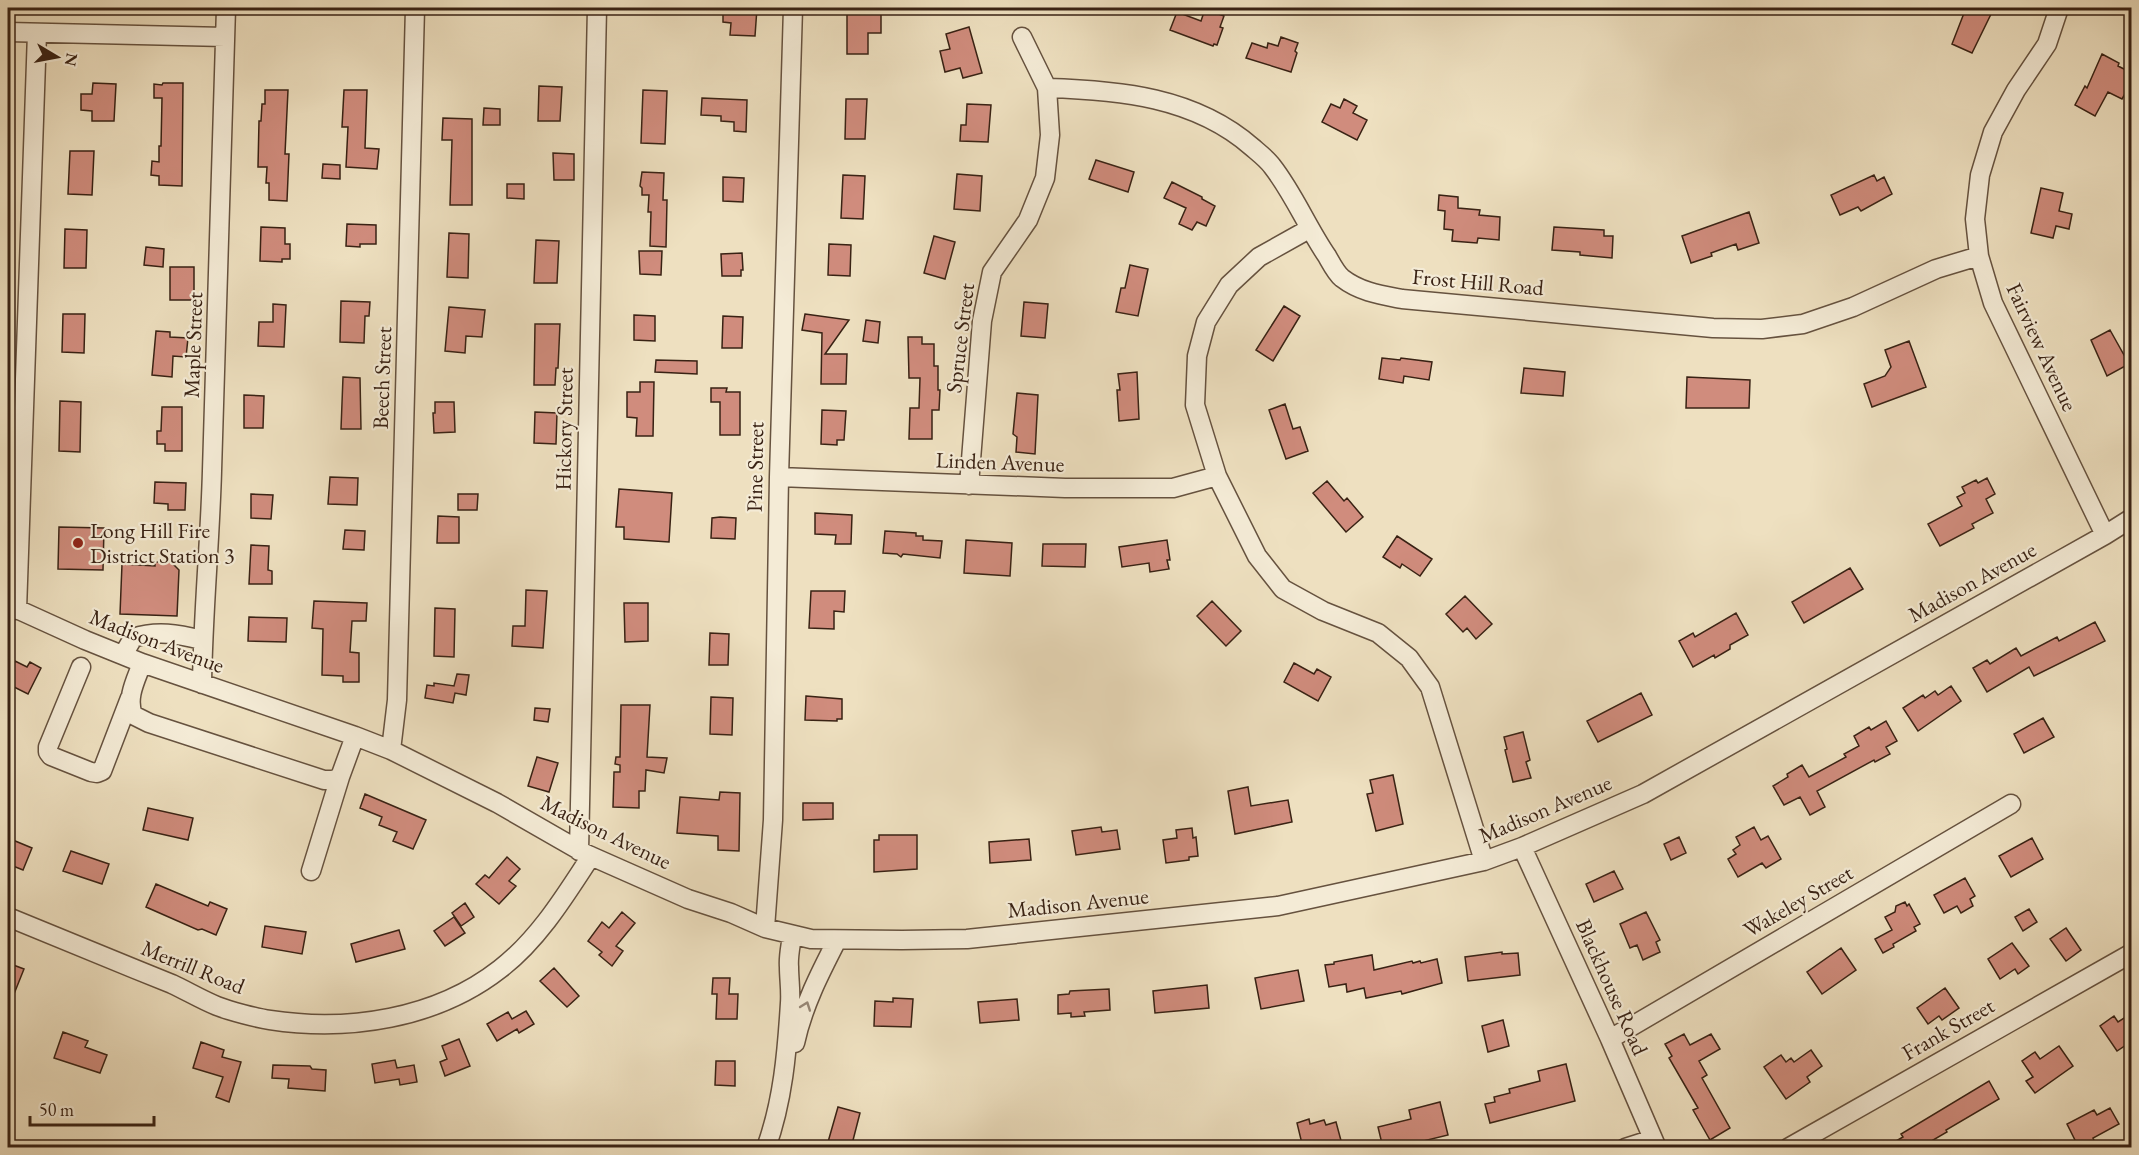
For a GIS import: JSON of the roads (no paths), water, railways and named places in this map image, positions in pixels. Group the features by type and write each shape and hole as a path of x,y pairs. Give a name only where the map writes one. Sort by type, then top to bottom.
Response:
{"street":[{"name":"Maple Street","path":"202,684 202,640 222,204 226,8"},
{"name":"Beech Street","path":"391,750 397,700 415,8"},
{"name":"Hickory Street","path":"585,854 597,8"},
{"name":"Pine Street","path":"765,928 773,820 779,477 793,8"},
{"name":"Fairview Avenue","path":"2059,8 2047,44 2016,90 1993,132 1980,175 1975,219 1979,256 1993,303 2105,535"},
{"path":"8,32 225,37"},
{"path":"12,608 37,33"},
{"name":"Spruce Street","path":"969,485 982,321 992,272 1028,220 1045,178 1050,135 1047,88 1022,37"},
{"name":"Frost Hill Road","path":"1047,88 1091,89 1150,98 1199,112 1240,137 1271,164 1295,201 1309,229 1341,277 1364,291 1402,299 1713,328 1762,329 1803,324 1852,307 1936,269 1979,256"},
{"path":"1309,229 1259,257 1229,285 1206,322 1197,356 1195,405 1217,476 1257,556 1283,589 1323,611 1378,633 1408,658 1430,687 1484,861"},
{"name":"Linden Avenue","path":"779,477 1065,489 1173,488 1217,476"},
{"name":"Madison Avenue","path":"12,608 142,663 391,750 497,803 585,854 688,899 731,913 765,928 811,939 967,939 1278,906 1484,861 1522,848 1643,794 2132,518"},
{"path":"123,655 133,638 146,633 171,633 202,640"},
{"path":"81,667 48,747 48,752 51,756 97,773 102,771 142,663"},
{"path":"130,698 133,715 149,723 324,780 340,777"},
{"path":"311,871 355,736"},
{"name":"Wakeley Street","path":"1610,1039 2011,804"},
{"name":"Blackhouse Road","path":"1522,848 1655,1143"},
{"name":"Merrill Road","path":"8,917 180,988 219,1007 269,1020 351,1025 396,1017 422,1009 471,989 501,969 554,911 585,854"},
{"path":"787,1061 786,1045 790,1004 789,965 792,935"},
{"path":"766,1148 774,1123 787,1061 795,1044 799,1025 814,985 837,940"},
{"name":"Frank Street","path":"1788,1148 2132,953"},
{"path":"1625,1148 1655,1143"}],"place":[{"name":"Long Hill Fire District Station 3","path":"78,543"}]}
